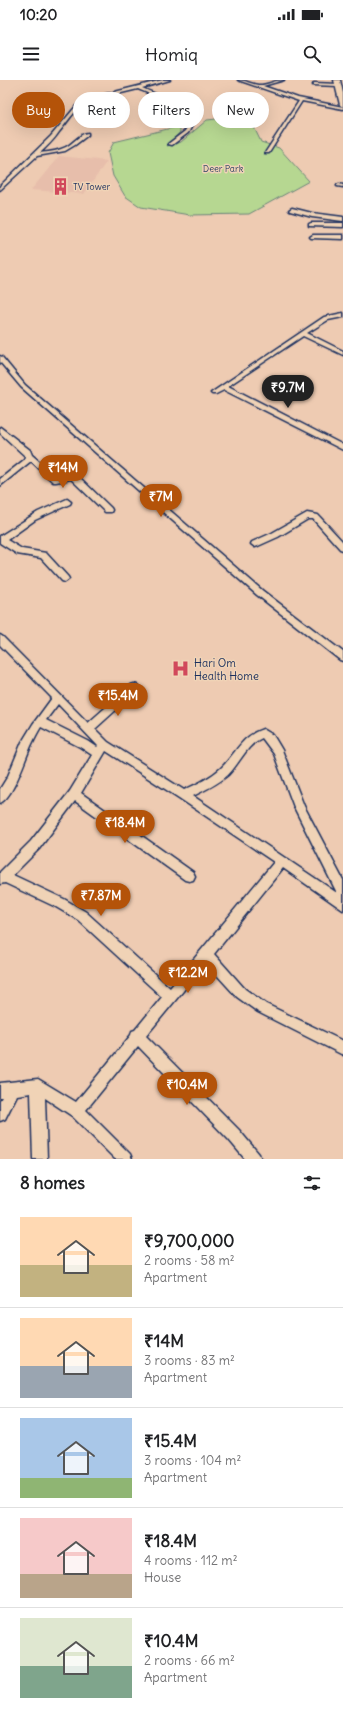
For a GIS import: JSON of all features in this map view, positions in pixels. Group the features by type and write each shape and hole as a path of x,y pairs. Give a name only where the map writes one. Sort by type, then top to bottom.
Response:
{"main road":[{"path":"340,87 343,107"}],"street":[{"path":"0,189 54,135 79,104 168,80"},
{"path":"244,80 301,100 343,107"},
{"path":"259,86 282,80"},
{"path":"314,84 340,87"},
{"path":"138,87 177,107 190,116 192,121 190,126 170,144"},
{"path":"267,152 301,100"},
{"path":"35,155 69,149 86,134"},
{"path":"292,210 312,215 343,219"},
{"path":"311,225 343,225"},
{"path":"313,237 343,237"},
{"path":"214,393 326,318 343,315"},
{"path":"302,333 343,352"},
{"path":"0,358 23,386 260,593 343,657"},
{"path":"224,386 343,448"},
{"path":"0,429 56,480 73,476 108,510"},
{"path":"0,483 27,461 29,456"},
{"path":"65,579 43,555 20,552 1,539 26,521 52,507 68,502"},
{"path":"255,544 275,535 302,519 312,516 315,517 343,547"},
{"path":"0,639 88,730 101,750"},
{"path":"88,730 134,688"},
{"path":"0,798 14,775 27,744 57,698"},
{"path":"40,722 84,744 101,750 183,795 343,904"},
{"path":"183,795 219,776 230,765 244,745 256,735 263,733 270,737 283,762 294,795 343,892"},
{"path":"101,750 74,794 35,845 3,879 60,903 82,916 170,996"},
{"path":"74,794 189,876"},
{"path":"76,1111 282,861"},
{"path":"206,954 241,993 262,1008 343,1048"},
{"path":"137,1036 234,1135 254,1159"},
{"path":"38,1086 40,1159"},
{"path":"0,1114 7,1089 38,1086 76,1111 125,1159"}],"shaded area":[{"path":"59,156 107,161 84,194 31,190"}],"green space":[{"name":"Deer Park","path":"212,119 212,128 254,128 261,142 279,148 309,181 249,214 190,215 141,207 125,196 113,176 108,153 114,142 172,128 180,128 180,132 167,146 181,142 198,128 204,128 204,123 207,120"}],"place":[{"name":"TV Tower","path":"60,186"},
{"name":"Hari Om Health Home","path":"181,669"}]}
